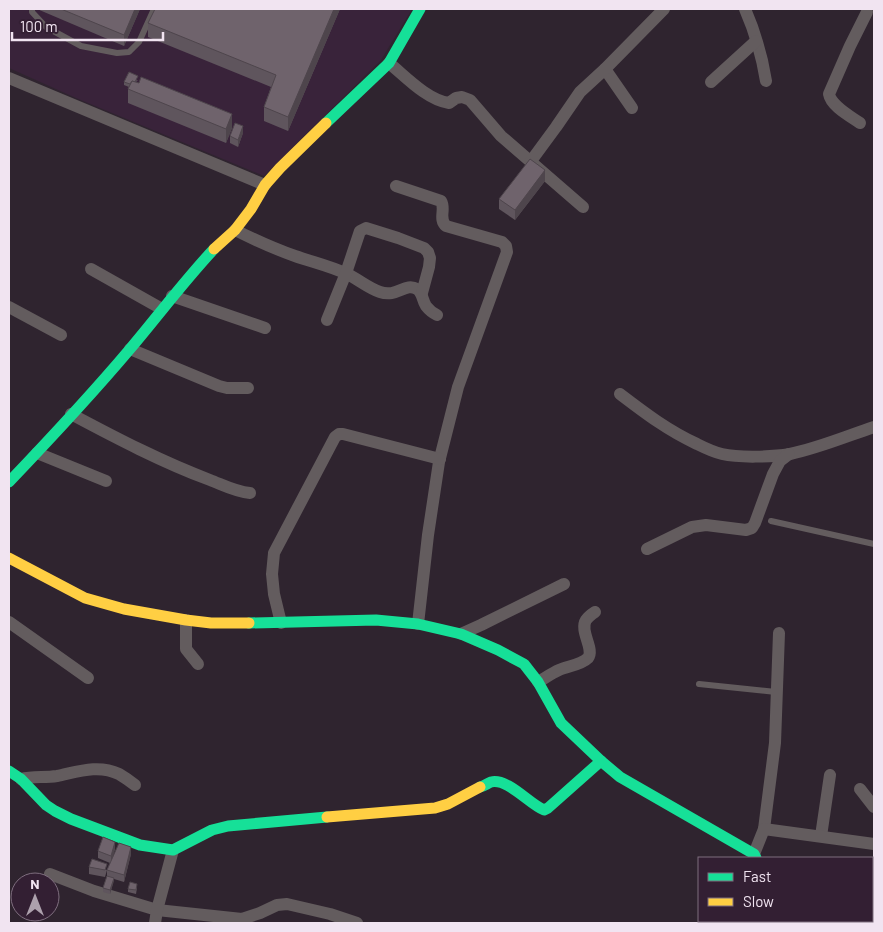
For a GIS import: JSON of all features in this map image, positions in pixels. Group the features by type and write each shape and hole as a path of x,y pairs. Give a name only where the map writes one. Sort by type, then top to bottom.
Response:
{"street":[{"path":"9,482 130,349 172,296 219,244 235,230 265,185 280,168 389,63 420,9"},
{"path":"531,161 580,92 664,9"},
{"path":"745,9 753,28 764,66 766,81"},
{"path":"860,123 834,104 829,94 850,46 869,11"},
{"path":"711,82 756,41"},
{"path":"389,63 416,86 444,102 449,103 456,98 462,97 470,100 501,136 583,207"},
{"path":"605,69 632,108"},
{"path":"9,78 265,185"},
{"path":"396,186 441,201 443,204 442,220 446,226 502,242 506,246 507,252 458,387 440,459 428,535 418,624"},
{"path":"327,320 360,231 366,228 424,248 428,252 430,258 429,267 422,293 425,305 438,315"},
{"path":"235,230 267,245 346,273 377,291 393,294 410,287 416,288 422,293"},
{"path":"91,269 162,308"},
{"path":"172,296 265,328"},
{"path":"9,307 61,335"},
{"path":"130,349 219,386 226,388 248,388"},
{"path":"620,394 671,431 712,451 723,454 740,456 789,454 815,448 874,427"},
{"path":"71,414 140,450 184,470 244,493 250,493"},
{"path":"281,623 274,594 272,574 274,553 335,437 343,434 440,459"},
{"path":"37,453 106,481"},
{"path":"647,549 692,527 706,525 746,530 752,528 773,474 780,461 789,454"},
{"path":"9,558 85,598 124,609 186,620 211,623 376,620 418,624 461,634 524,664 538,682 561,723 601,762 620,777 755,856 764,829 775,743 779,634"},
{"path":"461,634 564,584"},
{"path":"538,682 559,670 589,657 590,652 584,625 586,619 595,612"},
{"path":"186,620 186,649 198,664"},
{"path":"9,622 88,678"},
{"path":"9,771 21,779 46,805 55,811 140,845 173,850 212,830 228,826 435,808 455,801 491,782 507,785 544,810 601,762"},
{"path":"21,779 102,769 120,775 135,785"},
{"path":"821,836 830,775"},
{"path":"860,789 874,806"},
{"path":"764,829 874,844"},
{"path":"155,923 173,850"},
{"path":"60,878 94,891 157,910 242,919 260,913 277,904 287,904 330,914 357,923"}],"lane":[{"path":"32,9 32,12 46,27 81,46 117,53 129,52 139,42 154,9"},
{"path":"770,520 874,544"},
{"path":"699,684 776,692"}],"shaded area":[{"path":"9,9 412,9 381,60 264,176 9,68"}],"building":[{"path":"61,9 135,9 124,35"},
{"path":"155,9 334,9 288,117 264,107 276,75 148,23"},
{"path":"129,72 138,76 135,82 132,81 130,84 124,82"},
{"path":"141,77 232,114 226,129 128,89 132,81 139,83"},
{"path":"235,123 243,126 238,140 230,136"},
{"path":"530,159 545,170 515,210 499,199"},
{"path":"103,837 115,842 111,856 98,851"},
{"path":"119,843 131,847 124,875 107,870"},
{"path":"92,859 107,864 105,870 89,867"},
{"path":"107,876 114,878 110,890 103,888"},
{"path":"130,882 137,884 136,890 128,889"}],"traffic: fast":[{"path":"326,123 389,63 420,9"},
{"path":"9,482 101,383 214,249"},
{"path":"249,623 376,620 418,624 461,634 498,650 524,664 538,682 561,723 620,777 754,854 756,857"},
{"path":"480,787 491,782 504,784 544,810 601,761"},
{"path":"9,771 21,779 46,805 71,819 140,845 173,850 212,830 228,826 327,817"}],"traffic: slow":[{"path":"214,249 235,230 251,209 265,185 280,168 326,123"},
{"path":"9,558 85,598 124,609 211,623 249,623"},
{"path":"327,817 435,808 448,804 480,787"}]}
